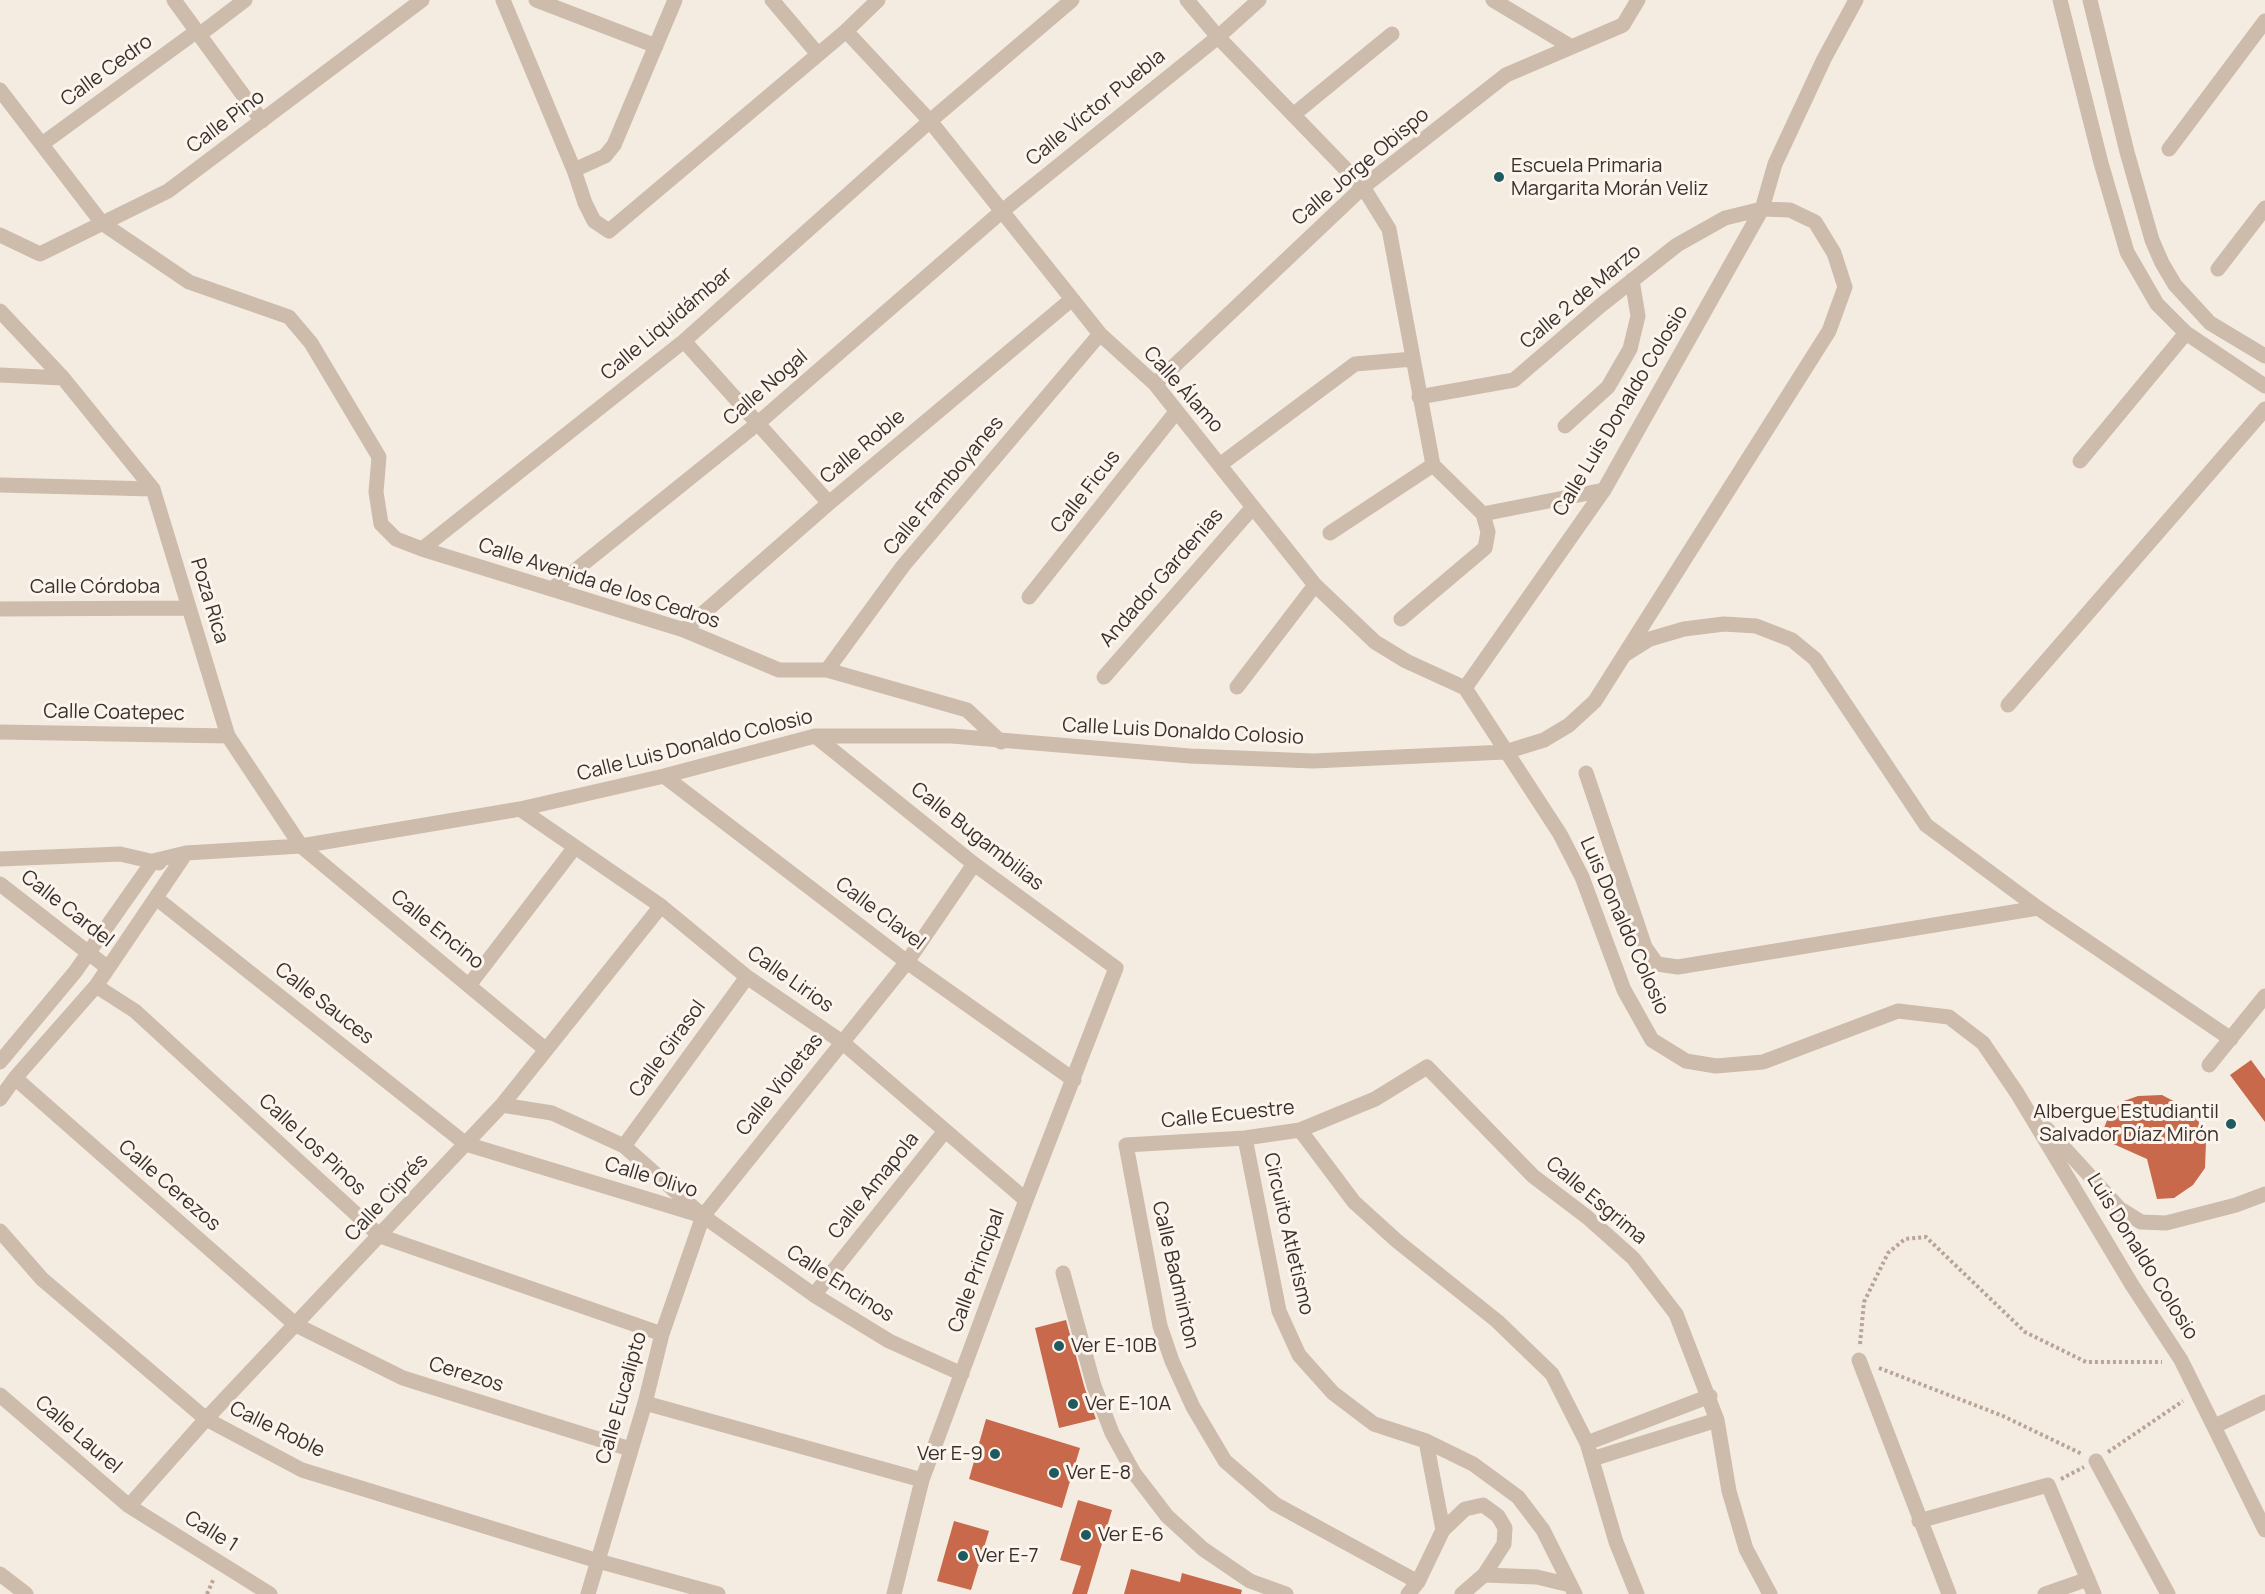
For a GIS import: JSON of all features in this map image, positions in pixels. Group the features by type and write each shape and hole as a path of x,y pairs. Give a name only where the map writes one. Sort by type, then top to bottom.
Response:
{"street":[{"path":"174,0 262,121"},
{"name":"Calle Cedro","path":"42,144 245,0"},
{"name":"Calle Pino","path":"0,235 40,254 168,191 422,0"},
{"path":"503,0 594,221 609,231 817,53 846,31 878,0"},
{"path":"536,0 656,46"},
{"path":"574,170 605,156 614,145 675,0"},
{"path":"772,0 817,53"},
{"path":"785,0 789,20"},
{"name":"Calle Liquidámbar","path":"422,549 684,341 930,121 1072,0"},
{"path":"1187,0 1218,37 1363,187 1389,230 1433,465 1484,514 1488,532 1485,548 1401,619"},
{"name":"Calle Víctor Puebla","path":"1001,212 1218,37 1259,0"},
{"path":"1493,0 1570,46"},
{"name":"Calle Jorge Obispo","path":"1155,384 1363,187 1506,75 1570,46 1623,26 1638,0"},
{"name":"Calle Luis Donaldo Colosio","path":"1465,688 1604,490 1762,209 1775,164 1824,59 1856,0"},
{"path":"2060,0 2101,163 2127,252 2157,304 2186,333 2265,386"},
{"path":"2090,0 2127,152 2152,240 2162,263 2175,285 2210,323 2265,356"},
{"path":"2169,149 2265,21"},
{"name":"Calle Álamo","path":"846,31 930,121 1100,334 1155,384 1221,464 1252,507 1315,585 1375,642 1406,662 1465,688"},
{"path":"1293,115 1392,34"},
{"path":"0,90 102,223"},
{"path":"2218,269 2265,208"},
{"name":"Calle 2 de Marzo","path":"1419,397 1514,380 1677,245 1725,218 1762,209 1790,210 1815,222 1834,253 1845,287 1829,331 1622,656"},
{"name":"Calle Nogal","path":"552,590 757,424 1001,212"},
{"name":"Calle Avenida de los Cedros","path":"102,223 189,282 289,317 311,343 379,457 376,492 381,524 396,539 684,630 779,670 827,670 967,710 1001,742"},
{"path":"1565,426 1608,387 1630,349 1638,316 1632,280"},
{"name":"Calle Roble","path":"684,630 829,503 1072,299"},
{"name":"Poza Rica","path":"0,311 63,378 153,489 228,736 301,846"},
{"path":"2080,461 2186,333"},
{"name":"Calle Framboyanes","path":"827,670 903,566 1100,334"},
{"path":"684,341 829,503"},
{"path":"1221,464 1354,364 1413,359"},
{"path":"0,375 63,378"},
{"path":"2008,705 2265,409"},
{"name":"Calle Ficus","path":"1029,597 1176,412"},
{"path":"1330,533 1433,465"},
{"path":"0,485 153,489"},
{"path":"1484,514 1604,490"},
{"name":"Andador Gardenias","path":"1104,677 1252,507"},
{"path":"1237,687 1315,585"},
{"name":"Calle Córdoba","path":"0,609 189,608"},
{"path":"1622,656 1650,639 1684,629 1724,624 1756,626 1792,640 1815,658 1926,825 2038,908 2231,1039"},
{"name":"Calle Luis Donaldo Colosio","path":"153,861 186,853 301,846 520,809 664,776 815,736 951,736 1001,742 1190,756 1313,761 1505,752 1544,740 1569,725 1595,701 1622,656"},
{"path":"1465,688 1505,752"},
{"name":"Calle Coatepec","path":"0,732 228,736"},
{"name":"Calle Bugambilias","path":"815,736 975,864 1116,968"},
{"name":"Luis Donaldo Colosio","path":"1505,752 1560,834 1582,877 1624,990 1652,1040 1686,1062 1716,1066 1763,1062 1898,1011 1949,1017 1983,1043 2017,1092 2132,1285 2181,1360 2265,1530"},
{"path":"1586,773 1645,947 1657,964 1678,967 2038,908"},
{"name":"Calle Clavel","path":"664,776 907,962 1074,1080"},
{"name":"Calle Lirios","path":"520,809 661,906 747,977 842,1042 1026,1200"},
{"name":"Calle Encino","path":"301,846 470,984 545,1049"},
{"path":"470,984 575,847"},
{"path":"0,1099 28,1062 96,986 186,853"},
{"path":"0,859 120,854 176,868"},
{"path":"28,1062 3,1051 88,953 153,861"},
{"name":"Calle Violetas","path":"703,1216 907,962 975,864"},
{"name":"Calle Cardel","path":"0,884 108,968"},
{"name":"Calle Sauces","path":"156,898 466,1144"},
{"name":"Calle Ciprés","path":"129,1506 206,1419 502,1105 661,906"},
{"name":"Calle Principal","path":"894,1594 922,1480 1026,1200 1116,968"},
{"name":"Calle Girasol","path":"624,1146 747,977"},
{"name":"Calle Los Pinos","path":"96,986 135,1011 380,1236 662,1334"},
{"path":"2209,1065 2265,996"},
{"name":"Calle Ecuestre","path":"1126,1146 1245,1138 1300,1130 1375,1100 1427,1067"},
{"name":"Calle Esgrima","path":"1427,1067 1533,1176 1587,1217 1633,1258 1676,1314 1710,1396 1717,1420 1729,1491 1746,1549 1770,1594"},
{"name":"Calle Cerezos","path":"15,1078 296,1325"},
{"path":"2017,1092 2120,1209 2141,1222 2166,1223 2236,1205 2265,1194"},
{"name":"Calle Olivo","path":"502,1105 552,1113 624,1146 703,1216"},
{"name":"Circuito Atletismo","path":"1300,1130 1354,1202 1397,1241 1497,1321 1552,1374 1587,1443 1616,1542 1637,1594"},
{"name":"Calle Amapola","path":"814,1295 945,1131"},
{"name":"Circuito Atletismo","path":"1245,1138 1279,1311 1299,1355 1333,1394 1374,1424 1426,1441 1473,1464 1518,1497 1543,1530 1573,1589"},
{"name":"Calle Olivo","path":"466,1144 703,1216"},
{"name":"Calle Badminton","path":"1126,1146 1160,1326 1172,1361 1193,1407 1225,1461 1275,1504 1418,1581"},
{"name":"Calle Encinos","path":"703,1216 814,1295 889,1341 962,1374"},
{"name":"Calle Eucalipto","path":"588,1594 645,1403 662,1334 703,1216"},
{"name":"Calle Roble","path":"0,1231 42,1279 206,1419 302,1470 598,1561 718,1594"},
{"path":"1063,1273 1094,1386 1112,1433 1134,1473 1167,1516 1249,1588 1286,1594"},
{"name":"Cerezos","path":"296,1325 403,1378 630,1449"},
{"path":"1859,1360 1949,1594"},
{"name":"Calle Laurel","path":"0,1395 129,1506"},
{"path":"1587,1443 1710,1396"},
{"path":"2215,1426 2265,1402"},
{"path":"645,1403 922,1480"},
{"path":"1592,1459 1717,1420"},
{"path":"1426,1441 1443,1530"},
{"path":"2096,1461 2168,1594"},
{"path":"1919,1521 2048,1485 2094,1594"},
{"name":"Calle 1","path":"129,1506 270,1594"},
{"path":"1407,1594 1418,1581 1443,1530 1465,1509 1475,1506 1490,1508 1505,1528 1504,1544 1484,1575 1462,1594"},
{"path":"0,1575 26,1594"},
{"path":"1484,1575 1537,1577 1573,1589"},
{"path":"2045,1594 2088,1579"}],"path":[{"path":"2096,1461 2003,1416 1859,1360 1864,1302 1888,1253 1905,1239 1926,1237 2025,1332 2086,1362 2145,1364 2181,1360"},
{"path":"2048,1485 2096,1461 2158,1415 2197,1393"}],"building":[{"path":"2251,1060 2265,1079 2265,1122 2230,1075"},
{"path":"2162,1095 2183,1106 2198,1120 2206,1142 2205,1168 2193,1185 2174,1198 2157,1199 2147,1159 2100,1138 2108,1118 2121,1102 2138,1096"},
{"path":"1066,1320 1085,1389 1096,1419 1059,1428 1035,1328"},
{"path":"986,1419 1080,1448 1062,1508 969,1479"},
{"name":"Ver E-6","path":"1078,1500 1112,1510 1087,1594 1072,1594 1081,1566 1060,1560"},
{"name":"Ver E-7","path":"954,1521 989,1531 971,1590 937,1581"},
{"path":"1131,1569 1180,1582 1182,1573 1242,1590 1241,1594 1124,1594"}],"place":[{"name":"Escuela Primaria Margarita Morán Veliz","path":"1499,177"},
{"name":"Albergue Estudiantil Salvador Díaz Mirón","path":"2231,1124"},
{"name":"Ver E-10B","path":"1059,1346"},
{"name":"Ver E-10A","path":"1073,1404"},
{"name":"Ver E-9","path":"995,1454"},
{"name":"Ver E-8","path":"1054,1473"},
{"name":"Ver E-6","path":"1086,1535"},
{"name":"Ver E-7","path":"963,1556"}]}
